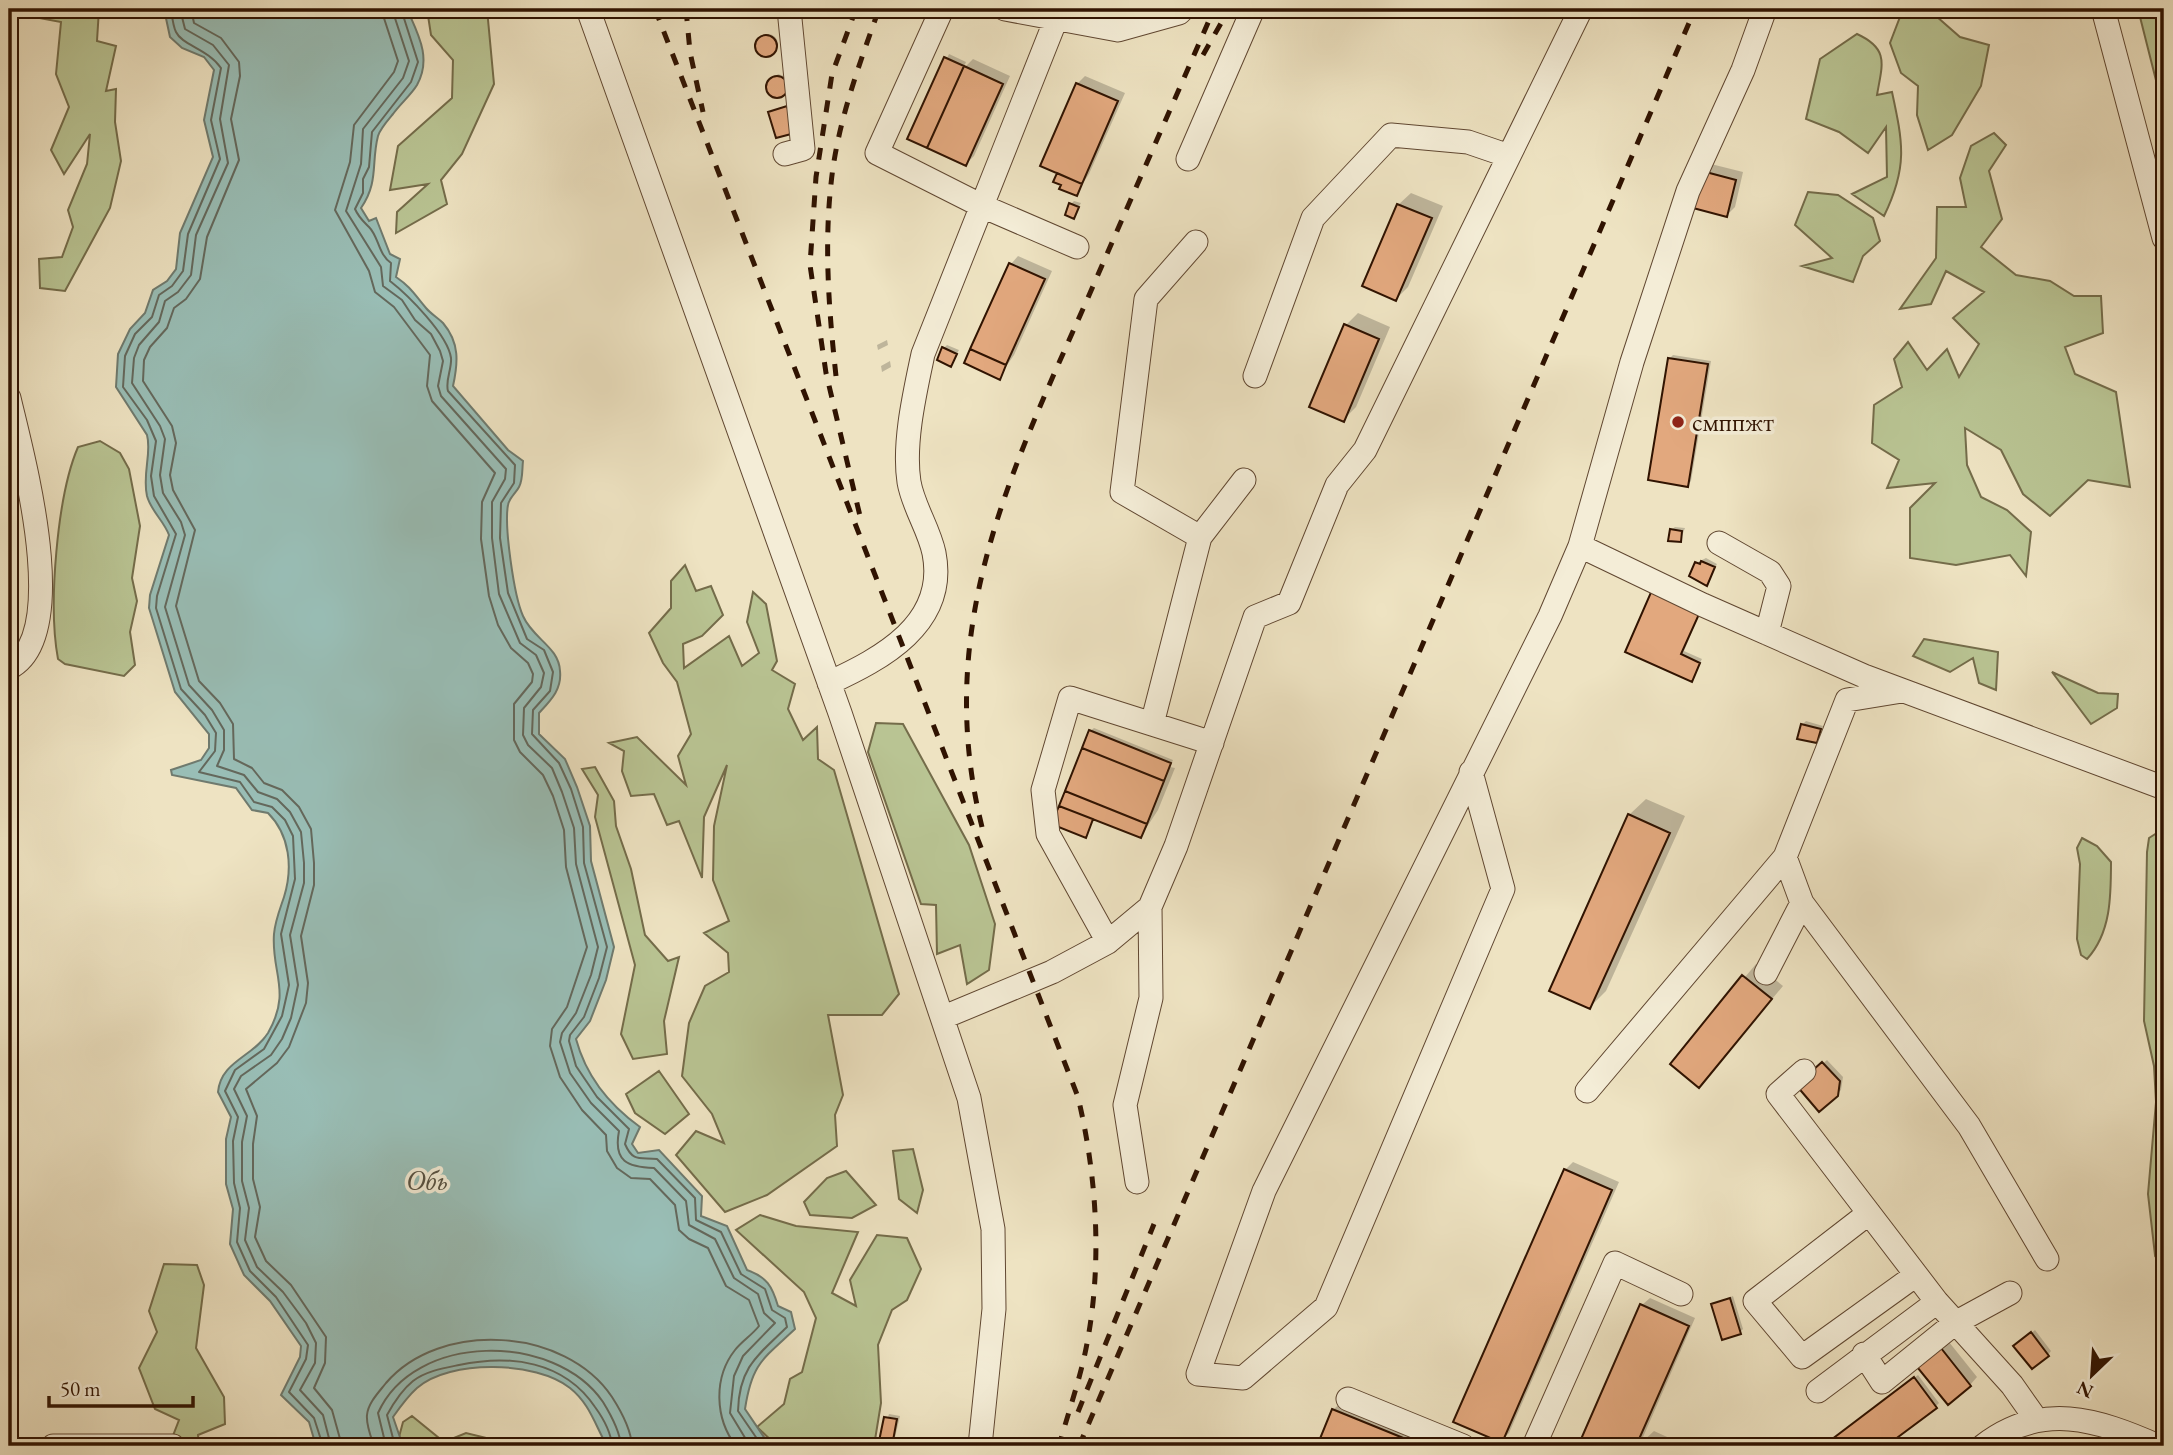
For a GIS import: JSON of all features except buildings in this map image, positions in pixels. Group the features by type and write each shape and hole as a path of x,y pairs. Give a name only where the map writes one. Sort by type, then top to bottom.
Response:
{"street":[{"path":"588,9 829,683 944,1017 969,1098 993,1229 994,1309 979,1446"},
{"path":"785,154 803,149 789,9"},
{"path":"942,9 877,153 982,206 1077,247"},
{"path":"1005,9 1058,15 1118,30 1179,13 1183,9"},
{"path":"1188,159 1253,9"},
{"path":"1137,1182 1125,1105 1151,998 1150,907 1176,846 1255,617 1289,603 1337,485 1365,450 1581,9"},
{"path":"1471,772 1503,888 1326,1307 1243,1378 1198,1374 1264,1191 1471,772 1550,616 1580,546 1632,362 1688,191 1743,70 1765,9"},
{"path":"2103,9 2164,238"},
{"path":"829,683 874,662 902,643 930,599 935,584 934,554 909,482 910,428 923,354 1058,15"},
{"path":"1255,376 1313,218 1391,135 1468,142 1509,156"},
{"path":"1196,242 1146,299 1122,492 1199,537"},
{"path":"9,398 32,496 40,582 36,633 31,648 24,658 9,668"},
{"path":"1152,724 1199,537 1244,480"},
{"path":"1719,543 1770,572 1779,586 1767,633"},
{"path":"1580,546 1767,633 1905,691 2164,788"},
{"path":"1587,1091 1785,857 1847,700 1905,691"},
{"path":"1108,942 1048,834 1043,790 1070,698 1212,743"},
{"path":"1785,857 1802,903 1969,1126 2047,1259"},
{"path":"1766,973 1802,903"},
{"path":"944,1017 1052,972 1108,942 1150,907"},
{"path":"1804,1071 1778,1094 1937,1302 2012,1385 2036,1419"},
{"path":"1869,1213 1755,1300 1802,1357 1916,1275"},
{"path":"1534,1446 1615,1263 1681,1294"},
{"path":"1864,1354 1882,1382 1955,1323 2010,1293"},
{"path":"1818,1391 1937,1302"},
{"path":"1348,1399 1463,1446"},
{"path":"1983,1446 1994,1438 2036,1419 2069,1417 2158,1446"},
{"path":"53,1446 173,1446"}],"green space":[{"path":"37,9 99,9 97,41 116,46 106,91 116,89 115,122 121,161 110,208 65,291 40,288 39,259 62,257 73,227 68,210 87,164 90,134 64,174 51,150 69,107 56,74 61,22 34,17"},
{"path":"427,9 487,9 494,84 462,154 441,180 447,204 396,233 397,212 428,184 390,190 398,146 452,98 453,60 431,35"},
{"path":"2138,9 2164,9 2164,112"},
{"path":"1936,16 1960,37 1989,45 1981,86 1952,135 1928,150 1917,115 1918,86 1901,73 1890,43 1900,17"},
{"path":"1857,34 1868,40 1879,52 1882,66 1877,95 1892,92 1899,126 1900,169 1884,216 1852,194 1887,177 1886,127 1868,153 1839,132 1806,119 1820,59"},
{"path":"1994,133 2006,145 1989,171 2002,219 1981,247 2016,275 2050,281 2074,296 2101,296 2103,333 2065,347 2075,374 2116,392 2130,487 2088,480 2050,516 2023,494 2001,450 1965,428 1967,465 1981,497 2007,510 2031,532 2026,576 2010,555 1956,565 1910,558 1910,508 1935,483 1887,488 1899,460 1872,443 1874,405 1902,387 1894,359 1908,342 1927,370 1947,349 1959,377 1979,344 1953,318 1984,292 1946,271 1931,304 1900,309 1936,258 1937,207 1966,207 1960,178 1971,146"},
{"path":"1808,192 1838,195 1873,218 1880,241 1863,256 1853,282 1802,266 1832,258 1795,225"},
{"path":"100,441 120,453 129,469 140,526 132,578 137,601 130,632 135,665 124,676 65,664 58,659 55,637 56,552 65,493 78,447"},
{"path":"685,565 696,591 711,586 723,615 702,636 683,644 684,668 729,636 742,666 759,653 747,622 753,592 766,604 777,661 772,670 795,684 788,709 803,740 817,727 818,759 834,770 899,994 882,1015 828,1015 843,1095 835,1115 837,1146 767,1195 725,1212 676,1155 696,1131 724,1143 712,1114 682,1076 689,1023 705,986 729,972 728,953 704,933 729,921 713,880 714,826 727,765 704,817 702,878 679,821 667,825 654,794 631,796 622,771 624,751 609,743 637,737 686,785 678,756 691,734 677,682 663,663 649,633 671,608 671,581"},
{"path":"1924,639 1998,652 1996,690 1979,683 1973,658 1950,672 1913,656"},
{"path":"2052,672 2098,693 2118,694 2117,708 2091,724"},
{"path":"876,723 903,724 969,845 995,924 989,970 967,984 960,945 937,954 936,905 921,904 868,752"},
{"path":"595,767 614,801 616,826 631,869 645,935 668,961 679,957 664,1021 667,1054 633,1059 621,1034 635,965 595,817 598,795 582,769"},
{"path":"2160,831 2164,832 2164,1244 2155,1255 2148,1194 2156,1102 2154,1066 2144,1021 2147,852 2149,838"},
{"path":"2082,838 2097,846 2111,862 2108,914 2101,938 2087,959 2081,955 2077,939 2080,864 2077,848"},
{"path":"659,1071 689,1114 665,1134 635,1113 626,1094"},
{"path":"913,1149 923,1190 917,1213 899,1199 893,1151"},
{"path":"846,1171 876,1205 852,1218 810,1215 804,1202 827,1178"},
{"path":"760,1215 796,1226 858,1232 832,1293 856,1306 850,1280 877,1235 907,1238 921,1269 907,1300 892,1310 878,1345 881,1403 874,1446 818,1446 812,1442 812,1446 777,1446 757,1427 784,1404 790,1379 802,1372 816,1318 804,1292 736,1230"},
{"path":"164,1264 197,1265 204,1285 196,1348 224,1397 225,1424 198,1435 199,1446 169,1446 179,1420 155,1409 139,1368 157,1332 149,1311"},
{"path":"412,1416 444,1442 466,1433 519,1446 403,1446 399,1437 403,1422"}],"water":[{"name":"Обь","path":"164,9 407,9 422,46 421,75 415,89 379,133 370,190 361,208 369,221 376,218 390,254 400,259 396,277 449,331 457,361 453,386 508,450 523,461 522,478 509,502 507,515 513,578 527,624 555,656 560,671 557,689 539,713 539,734 565,759 577,787 590,826 591,861 614,947 606,980 590,1021 576,1039 592,1077 608,1099 640,1127 632,1144 638,1153 659,1150 702,1196 701,1216 727,1226 747,1270 764,1279 778,1306 791,1312 795,1329 755,1371 745,1409 770,1446 607,1446 587,1408 570,1388 555,1379 515,1368 471,1368 450,1372 417,1388 393,1417 403,1446 316,1446 309,1422 281,1395 300,1357 301,1346 270,1301 244,1275 230,1244 233,1209 226,1184 226,1139 231,1117 218,1092 225,1073 268,1033 279,1005 274,934 287,886 288,852 281,831 268,813 252,810 236,788 172,775 171,770 201,760 209,748 209,734 175,692 149,608 150,595 169,535 147,496 147,435 116,387 118,354 130,329 145,313 153,290 167,281 176,269 180,233 213,157 204,120 214,70 204,57 182,48 170,37"}],"railway":[{"path":"655,9 1078,1097 1094,1194 1096,1260 1084,1358 1059,1446"},
{"path":"686,9 690,52 703,112"},
{"path":"856,9 832,74 816,177 810,265 826,373 860,516"},
{"path":"836,376 828,280 831,184 844,117 879,9"},
{"path":"982,827 969,755 967,686 973,620 987,555 1031,428 1214,9"},
{"path":"1203,55 1229,9"},
{"path":"1079,1446 1695,9"},
{"path":"1078,1412 1154,1224"}],"place":[{"name":"смппжт","path":"1678,422"}]}
